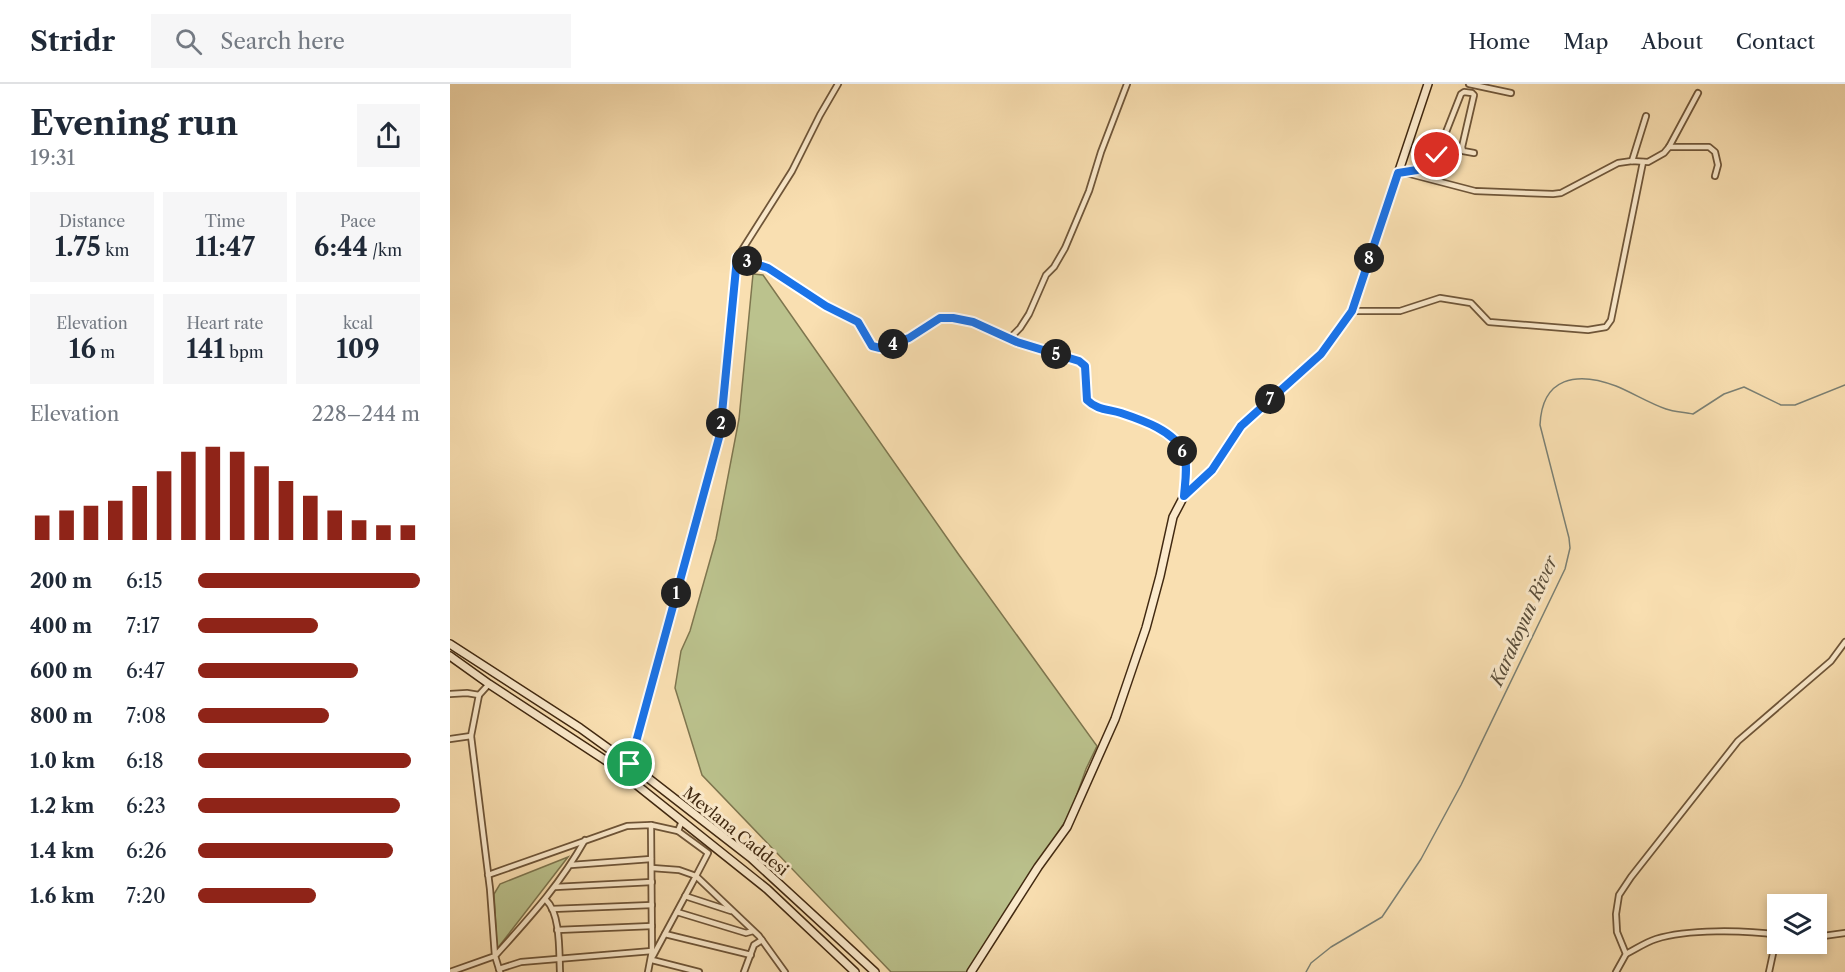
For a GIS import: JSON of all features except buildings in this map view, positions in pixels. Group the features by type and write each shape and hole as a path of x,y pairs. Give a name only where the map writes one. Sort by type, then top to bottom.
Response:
{"main road":[{"path":"970,972 1038,867 1067,827 1115,719 1155,597 1173,517 1184,496 1212,470 1241,426 1321,354 1352,311 1428,84"},
{"name":"Mevlana Caddesi","path":"450,644 580,728 630,764 751,858 874,972"},
{"path":"450,656 608,762 767,889 855,972"}],"street":[{"path":"630,764 720,434 737,258 792,171 838,84"},
{"path":"1010,338 1029,314 1046,275 1054,267 1065,248 1089,191 1127,84"},
{"path":"1469,84 1512,93"},
{"path":"1406,173 1417,170 1437,155 1461,93 1464,92 1474,95 1462,147 1463,151 1474,153"},
{"path":"1398,173 1406,173 1475,191 1561,193 1608,167 1632,161 1648,162 1664,153 1698,93"},
{"path":"1632,161 1646,116"},
{"path":"1669,147 1709,147 1715,152 1718,165 1715,176"},
{"path":"1352,311 1400,310 1440,298 1471,303 1489,322 1588,330 1606,327 1611,320 1643,162"},
{"path":"737,258 768,268 826,306 858,322 872,346 880,348 909,338 940,318 953,318 973,322 1010,338 1079,361 1085,366 1087,400 1096,408 1131,416 1174,438 1184,454 1186,472 1184,496"},
{"path":"1626,954 1617,932 1616,914 1619,895 1631,877 1737,741 1831,661 1845,642"},
{"path":"489,684 479,695 471,736 488,875 495,956 499,971 521,962 652,951"},
{"path":"450,694 479,695"},
{"path":"450,739 471,736"},
{"path":"678,831 682,821"},
{"path":"488,875 627,826 651,825 678,831 708,854 652,959 648,972"},
{"path":"651,825 652,959"},
{"path":"450,972 495,956 546,900 571,865 585,840"},
{"path":"571,865 651,859"},
{"path":"652,868 679,870 696,876 762,940 785,972"},
{"path":"555,887 652,882"},
{"path":"685,896 733,912"},
{"path":"546,900 552,909 557,930 561,972"},
{"path":"552,909 652,905"},
{"path":"677,912 746,933 753,931"},
{"path":"557,930 652,926"},
{"path":"1616,972 1626,954 1655,939 1694,933 1767,934"},
{"path":"1827,935 1845,933"},
{"path":"665,934 751,955"},
{"path":"744,972 754,945 762,940"},
{"path":"1769,972 1773,954"},
{"path":"652,959 699,972"}],"green space":[{"path":"753,274 763,275 959,555 1097,746 1070,814 967,972 891,972 702,775 675,688 681,651 690,631 716,539 739,419"},
{"path":"568,857 497,949 494,894 500,884"}],"waterway":[{"name":"Karakoyun River","path":"1306,972 1311,963 1331,947 1382,917 1421,859 1461,785 1565,569 1570,548 1569,538 1540,425 1542,409 1547,397 1555,388 1575,379 1602,381 1666,409 1693,414 1724,394 1744,387 1781,405 1795,405 1845,385"}],"route":[{"path":"630,764 720,434 737,258 768,268 826,306 858,322 872,346 880,348 909,338 940,318 953,318 973,322 1017,342 1079,361 1085,366 1087,374 1087,400 1096,408 1131,416 1174,438 1184,454 1186,472 1184,496 1212,470 1241,426 1321,354 1352,311 1398,173 1417,170 1437,155"}]}
